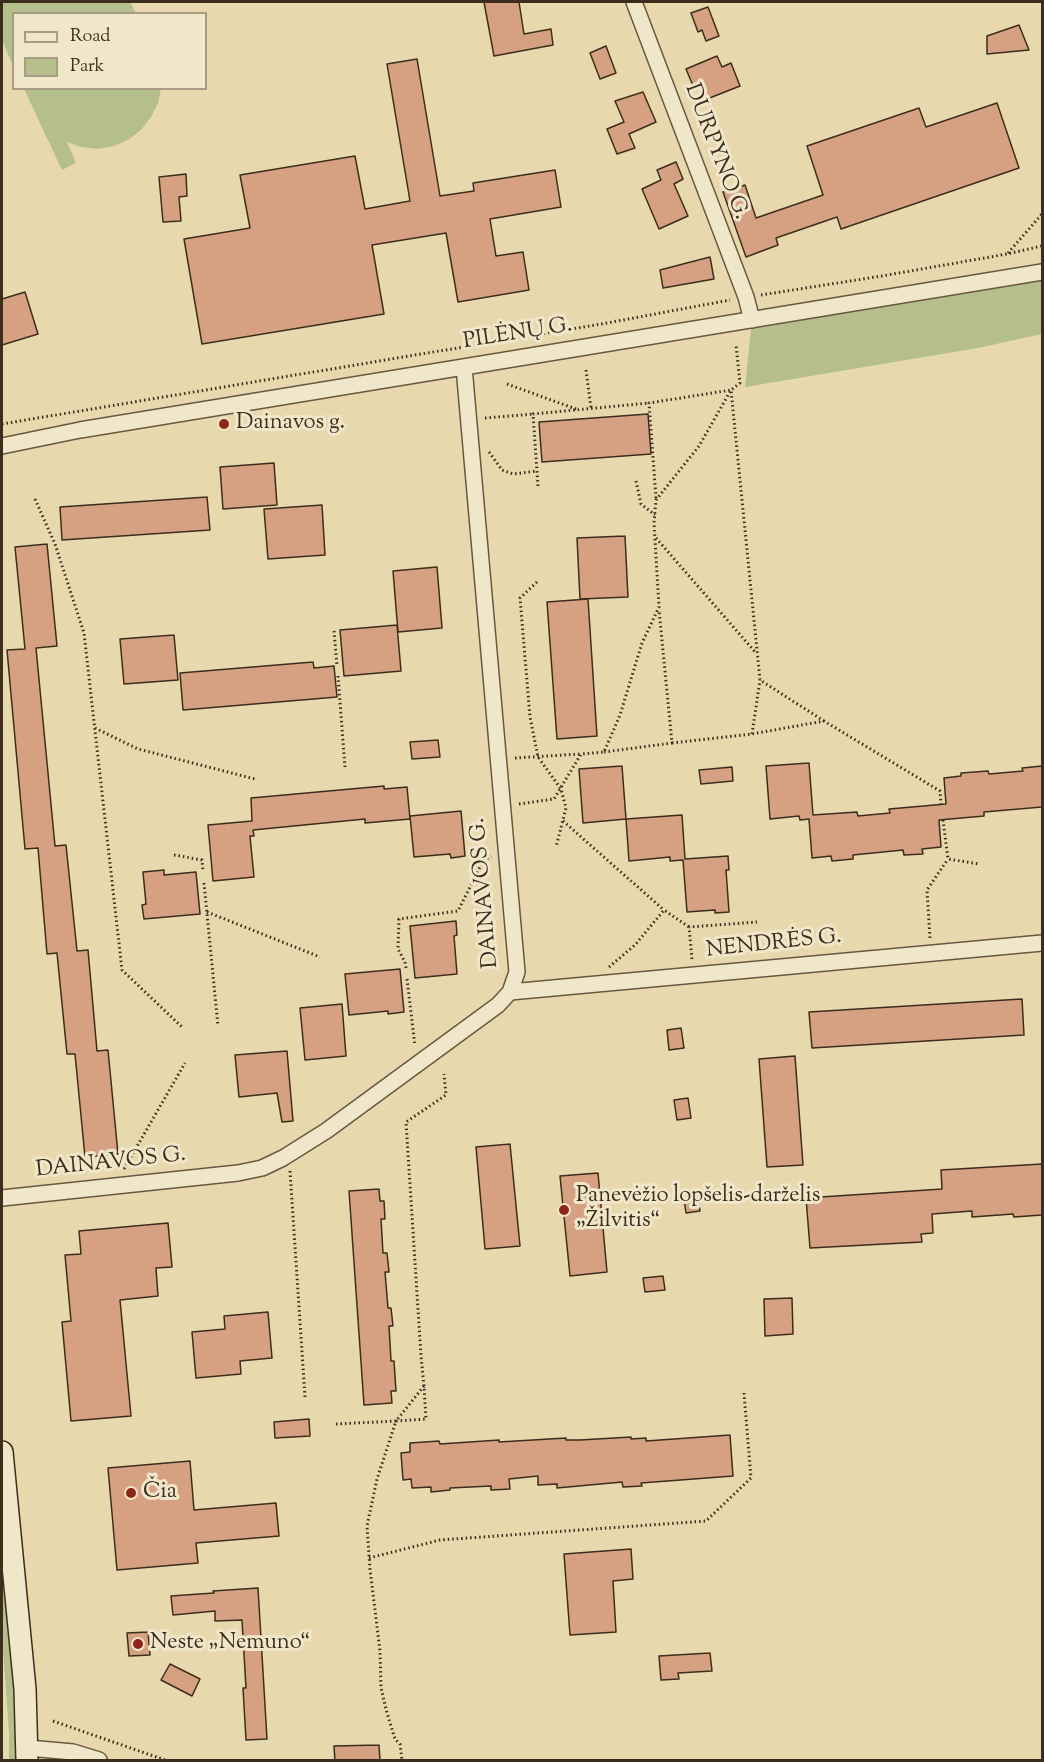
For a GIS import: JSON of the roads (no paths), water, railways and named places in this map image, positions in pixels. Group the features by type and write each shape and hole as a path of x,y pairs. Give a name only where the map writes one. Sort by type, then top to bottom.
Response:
{"main road":[{"path":"2,1452 25,1689 28,1754"}],"street":[{"name":"DURPYNO G.","path":"634,2 747,297 752,320"},
{"name":"PILĖNŲ G.","path":"2,446 80,430 1042,272"},
{"name":"DAINAVOS G.","path":"2,1198 238,1173 262,1168 326,1131 498,1005 510,992 517,972 464,367"},
{"name":"NENDRĖS G.","path":"510,992 1042,943"},
{"path":"28,1754 74,1752 99,1761"}],"place":[{"name":"Dainavos g.","path":"224,424"},
{"name":"Panevėžio lopšelis-darželis „Žilvitis“","path":"564,1210"},
{"name":"Čia","path":"131,1493"},
{"name":"Neste „Nemuno“","path":"138,1644"}]}
